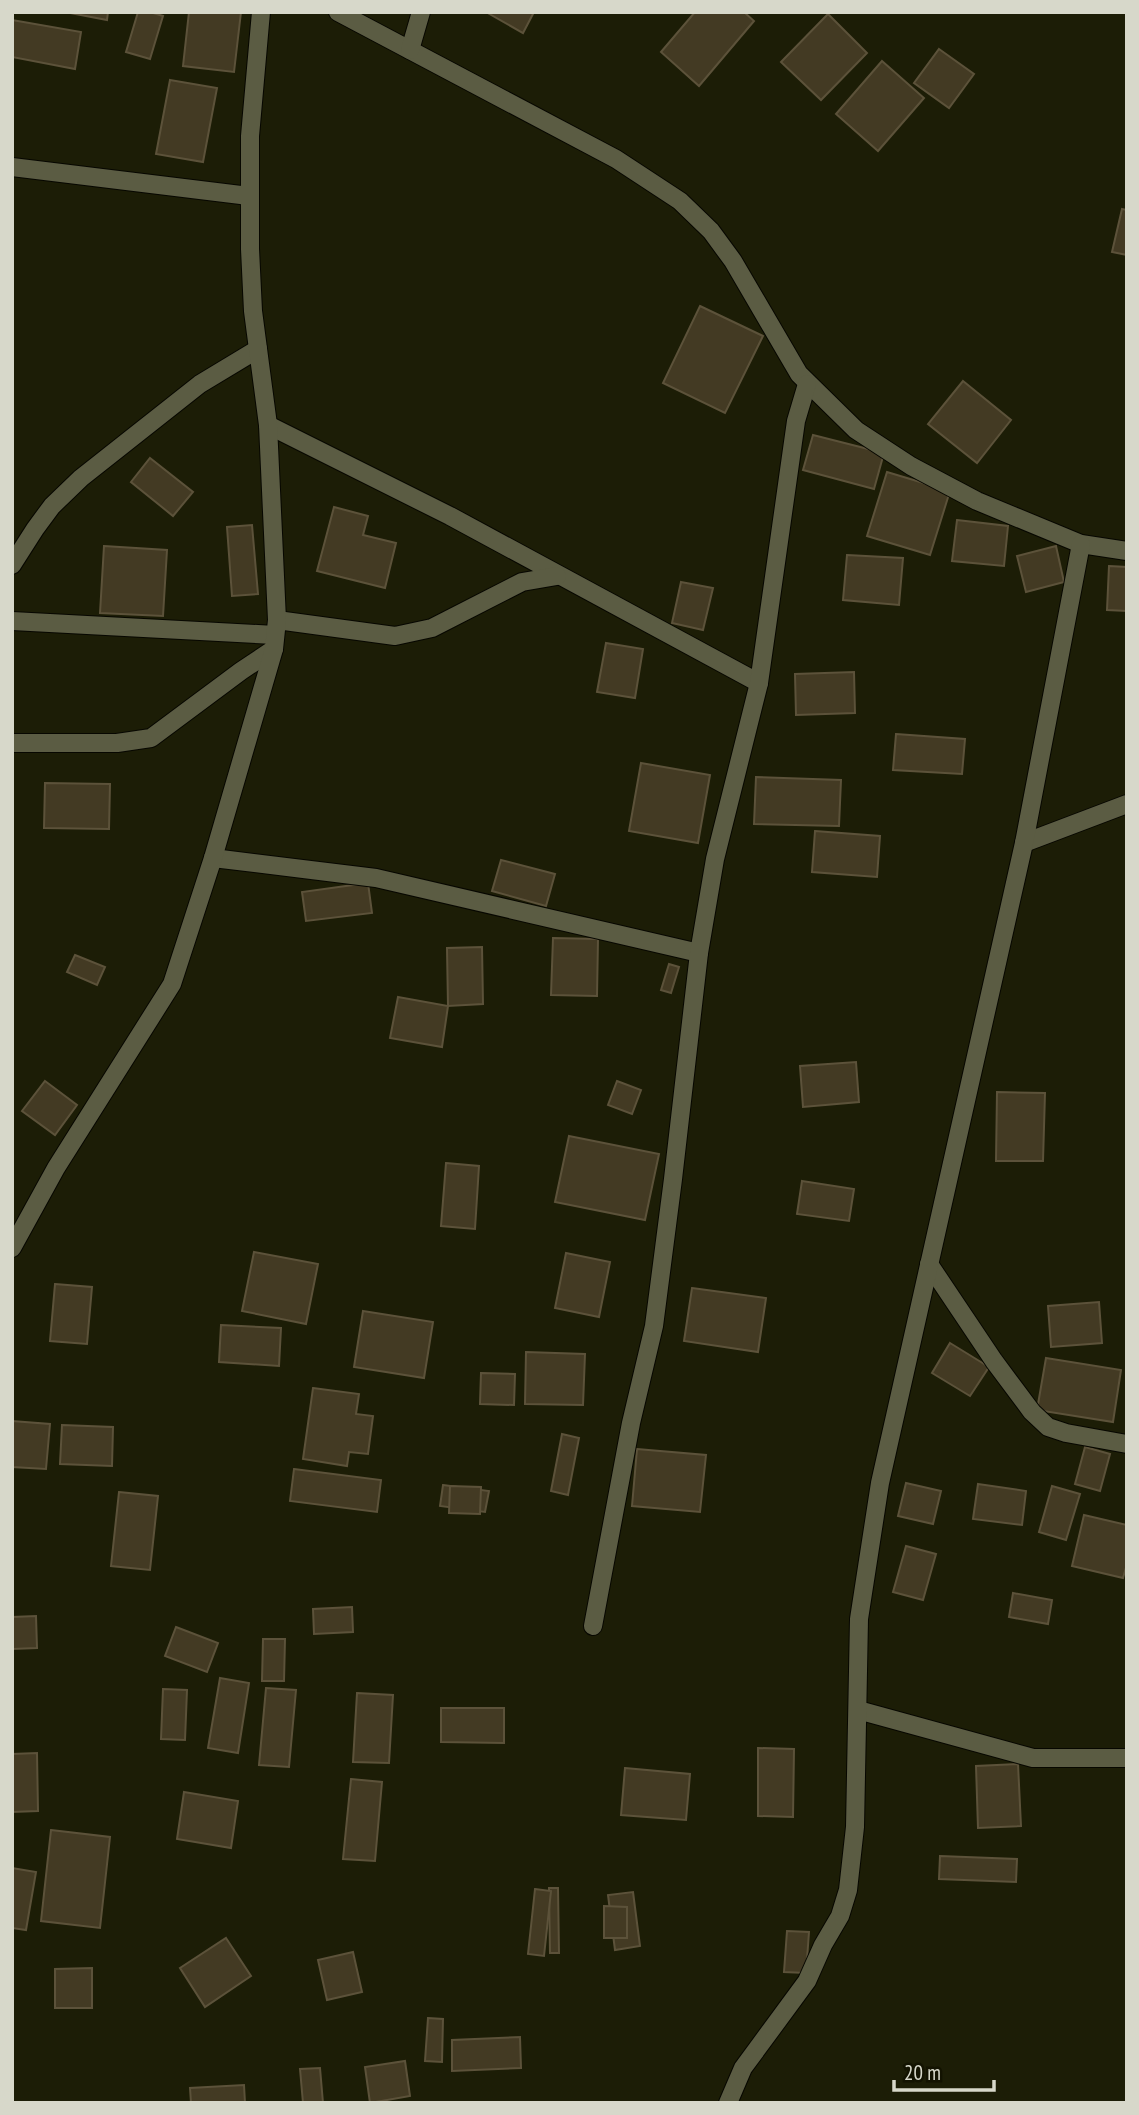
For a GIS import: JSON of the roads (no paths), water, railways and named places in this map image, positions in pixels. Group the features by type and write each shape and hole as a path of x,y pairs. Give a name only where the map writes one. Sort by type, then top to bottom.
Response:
{"street":[{"path":"12,1248 56,1168 172,984 213,858 275,635 268,425 253,311 249,196 250,136 261,12"},
{"path":"338,12 616,159 680,201 710,231 733,261 799,374 856,430 911,466 977,501 1081,544 1127,551"},
{"path":"411,50 421,12"},
{"path":"12,167 249,196"},
{"path":"12,565 34,528 81,478 200,384 258,349"},
{"path":"593,1626 631,1423 654,1326 699,953 715,859 759,683 796,421 807,384"},
{"path":"268,425 450,516 759,683"},
{"path":"728,2103 743,2068 807,1981 840,1916 848,1890 855,1827 859,1619 880,1483 1024,843 1081,544"},
{"path":"12,621 275,635 395,636 432,628 522,582 557,576"},
{"path":"12,743 103,743 151,738 240,671 275,635"},
{"path":"1024,843 1127,804"},
{"path":"213,858 376,878 699,953"},
{"path":"929,1264 994,1361 1032,1412 1048,1427 1127,1444"},
{"path":"858,1710 1033,1758 1127,1758"}]}
